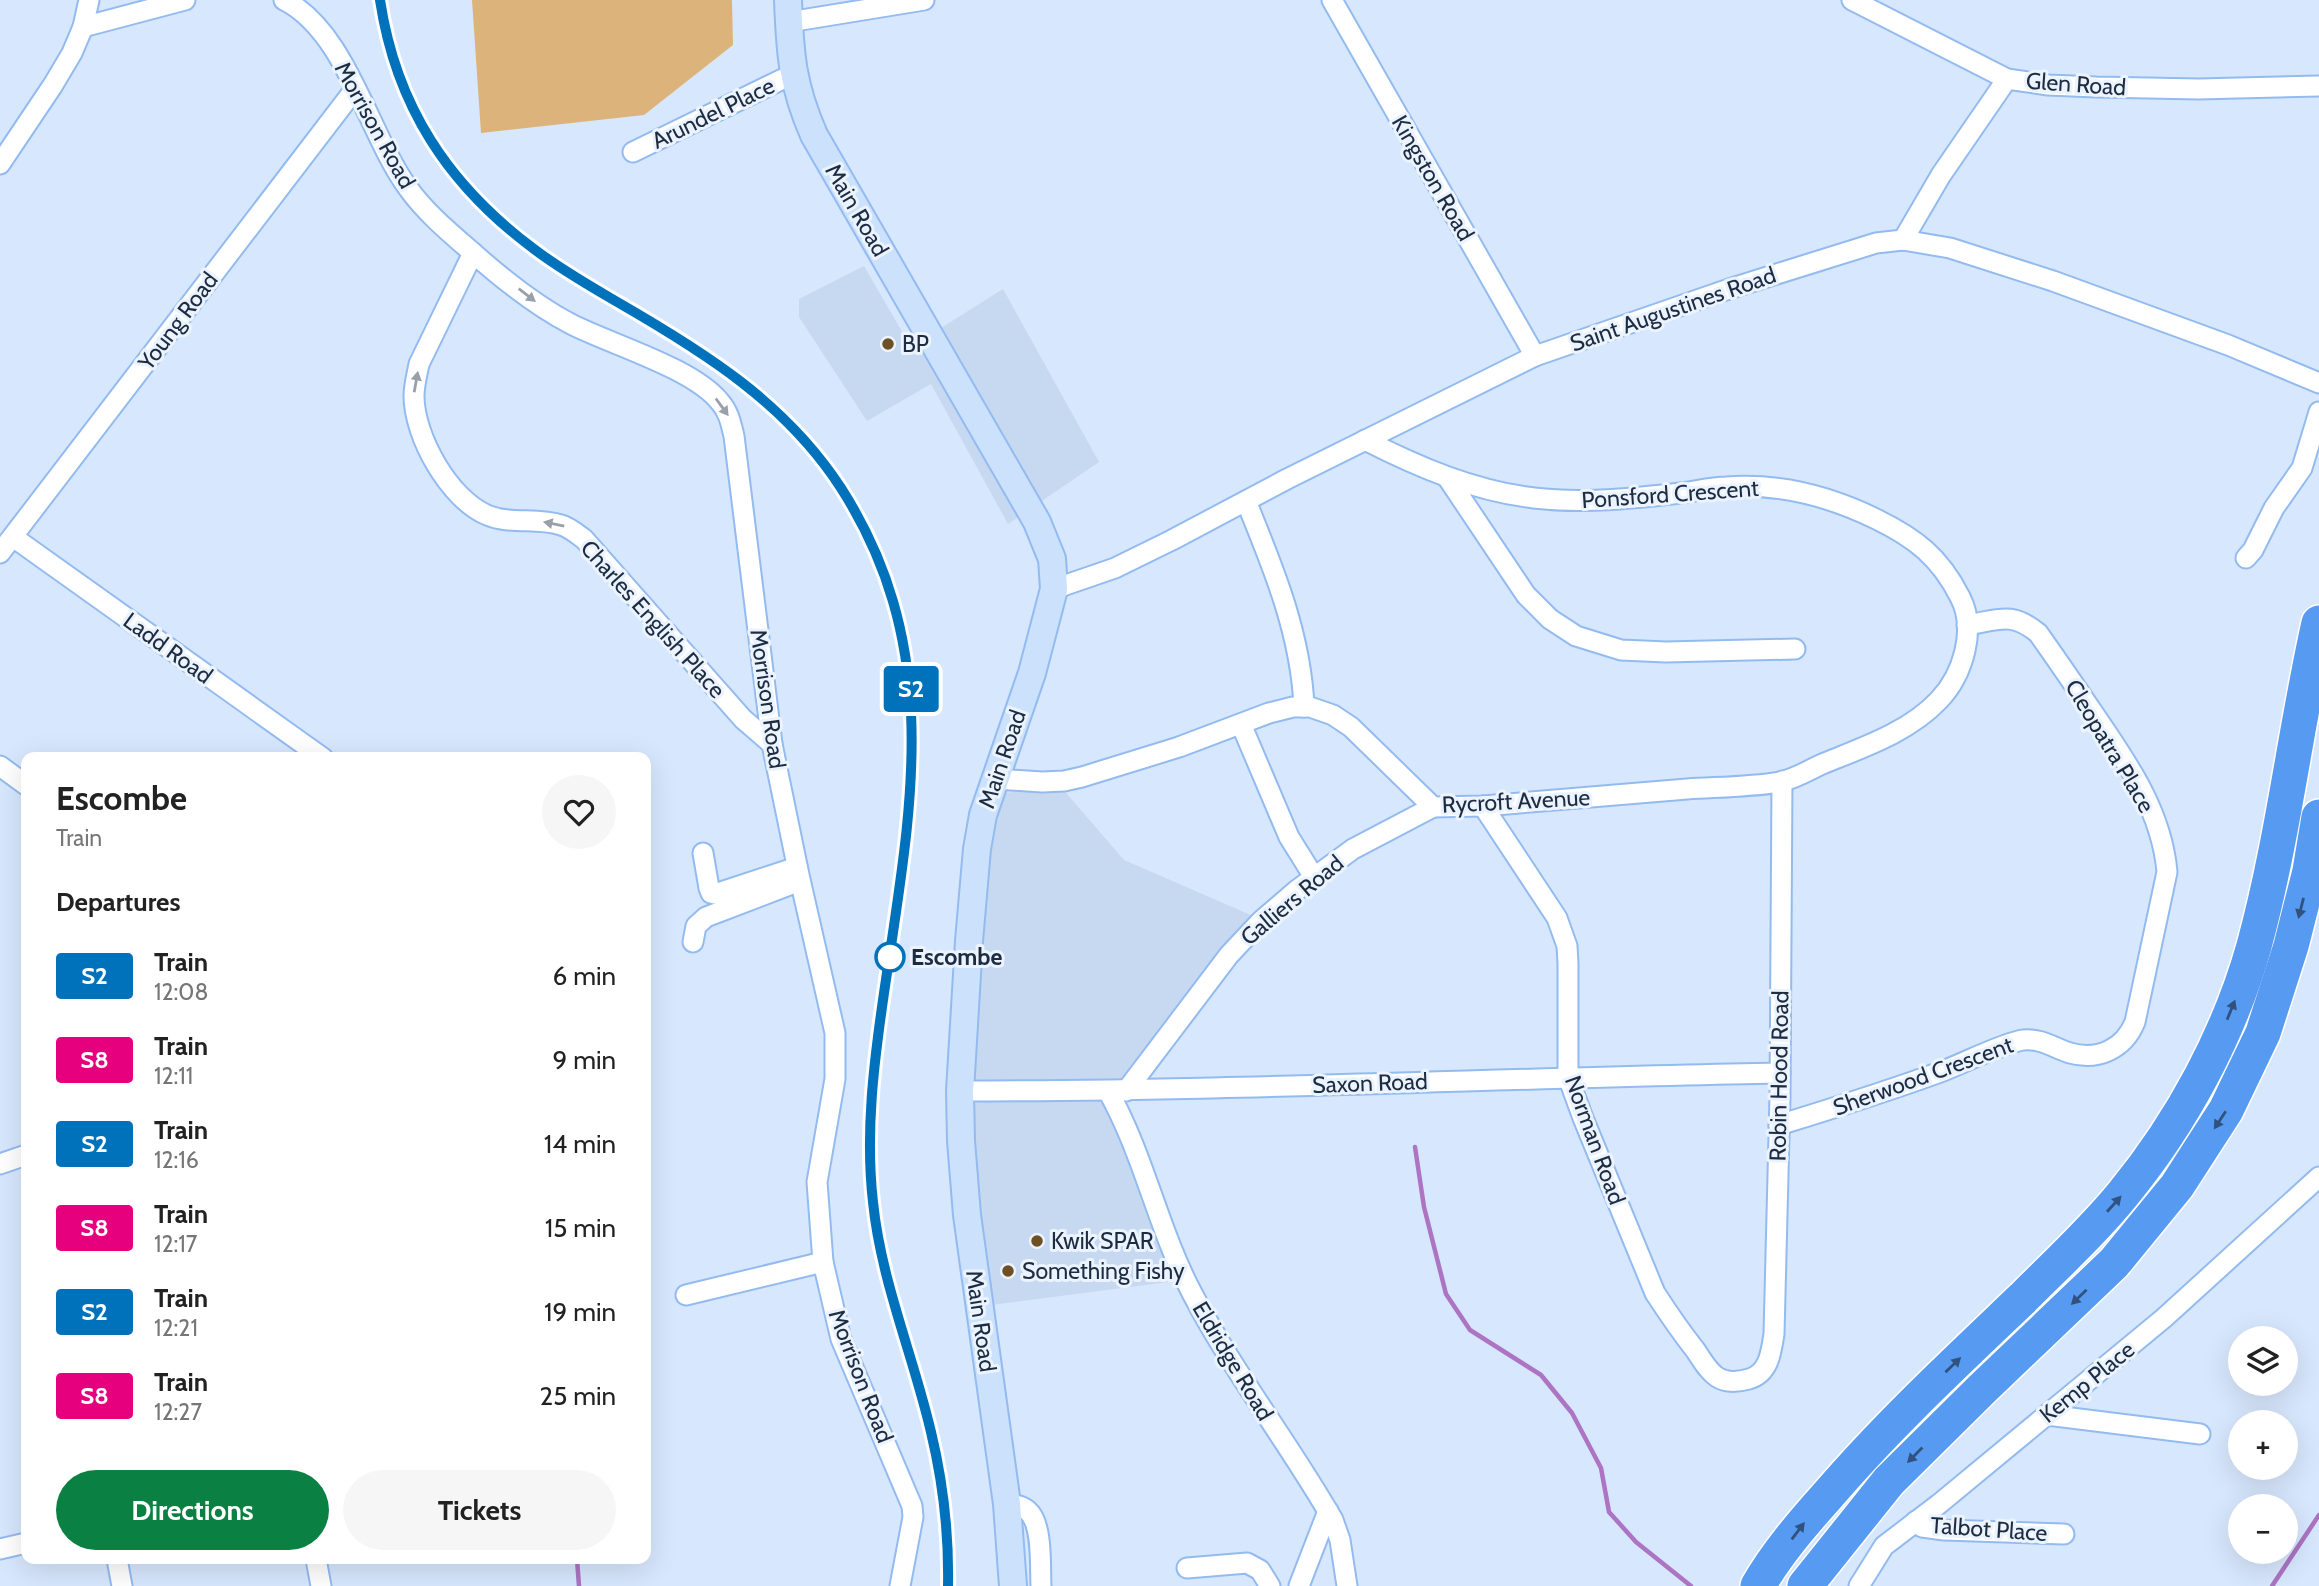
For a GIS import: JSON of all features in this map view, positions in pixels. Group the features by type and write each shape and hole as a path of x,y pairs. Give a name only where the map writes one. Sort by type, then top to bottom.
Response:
{"highway":[{"path":"1758,1586 1804,1523 1855,1463 2079,1243 2123,1194 2158,1147 2201,1077 2232,1010 2254,946 2319,623"},
{"path":"1805,1586 1889,1481 2114,1263 2177,1186 2226,1110 2263,1033 2291,946 2310,870 2319,817"}],"main road":[{"name":"Main Road","path":"789,11 793,74 814,135 1037,522 1052,559 1054,589 1038,653 982,815 969,941 960,1091 967,1215 1007,1504 1013,1586"}],"street":[{"path":"0,164 72,53 83,27 89,0"},
{"path":"83,27 185,0"},
{"name":"Morrison Road","path":"284,0 307,15 322,31 408,189 473,253 568,323 688,376 719,401 729,415 734,436 772,744 835,1033 835,1079 817,1182 823,1262 841,1339 912,1506 913,1517 900,1586"},
{"path":"789,11 924,0"},
{"name":"Kingston Road","path":"1332,0 1535,356"},
{"name":"Glen Road","path":"1852,0 2007,79 2048,86 2122,88 2319,86"},
{"name":"Arundel Place","path":"633,152 793,74"},
{"path":"1903,240 1941,175 2007,79"},
{"name":"Young Road","path":"0,553 355,89"},
{"name":"Saint Augustines Road","path":"1054,589 1115,568 1535,356 1876,243 1903,240 1950,248 2053,281 2228,345 2319,383"},
{"name":"Charles English Place","path":"473,253 419,364 415,379 414,395 420,428 439,469 452,487 486,515 564,525 584,539 743,719 772,744"},
{"path":"2246,558 2253,550 2274,508 2302,468 2319,412"},
{"name":"Ponsford Crescent","path":"1365,440 1447,477 1492,491 1533,498 1573,501 1620,499 1725,486 1790,489 1821,498 1855,509 1897,529 1934,556 1964,603 1967,625"},
{"path":"1447,477 1526,595 1550,619 1576,636 1621,650 1666,652 1795,649"},
{"path":"1245,501 1285,603 1303,675 1304,707"},
{"name":"Ladd Road","path":"13,537 315,752"},
{"name":"Cleopatra Place","path":"1967,625 2009,618 2024,622 2038,633 2147,796 2158,828 2165,850 2167,872 2135,1022 2124,1042 2107,1053"},
{"name":"Rycroft Avenue","path":"995,779 1042,782 1073,779 1179,747 1269,713 1304,707 1333,715 1351,727 1433,807 1483,806 1782,781 1881,739 1919,718 1941,698 1965,658 1967,625"},
{"path":"1241,724 1289,837 1314,877"},
{"path":"0,765 21,781"},
{"name":"Robin Hood Road","path":"1765,1369 1774,1334 1780,1096 1782,781"},
{"name":"Norman Road","path":"1483,806 1556,918 1567,946 1568,1077 1655,1293 1718,1378 1741,1381 1755,1377 1765,1369"},
{"name":"Galliers Road","path":"1117,1091 1229,955 1261,921 1353,849 1433,807"},
{"path":"703,853 709,888 711,893 715,894 799,874"},
{"path":"693,942 696,926 706,917 799,874"},
{"name":"Sherwood Crescent","path":"1779,1125 1893,1089 2020,1041 2044,1042 2071,1053 2107,1053"},
{"name":"Saxon Road","path":"960,1091 1117,1091 1780,1073"},
{"name":"Eldridge Road","path":"1117,1091 1190,1291 1218,1341 1328,1511 1340,1540 1348,1586"},
{"path":"1780,1096 1826,1111"},
{"path":"0,1164 21,1157"},
{"name":"Kemp Place","path":"1858,1586 1884,1546 2164,1318 2319,1177"},
{"path":"686,1295 823,1262"},
{"path":"2077,1391 2082,1404 2095,1422"},
{"path":"2047,1415 2200,1434"},
{"path":"1007,1504 1028,1511 1033,1519 1040,1550 1041,1586"},
{"path":"1299,1586 1328,1511"},
{"name":"Talbot Place","path":"1916,1521 1922,1527 1944,1531 2064,1534"},
{"path":"0,1549 21,1545"},
{"path":"1187,1568 1247,1563 1261,1570 1270,1586"},
{"path":"118,1564 122,1586"},
{"path":"317,1564 321,1586"}],"shaded area":[{"path":"472,0 732,0 733,45 644,115 481,133"},
{"path":"864,266 911,347 1003,289 1099,462 1008,524 931,384 867,421 799,317 799,299"},
{"path":"1060,786 1124,860 1253,916 1118,1084 1176,1281 991,1305 977,1179 971,1080 989,818 1005,793"}],"waterway":[{"path":"1415,1147 1424,1207 1446,1294 1470,1330 1541,1375 1572,1413 1601,1468 1609,1512 1636,1542 1691,1586"},
{"path":"2272,1586 2319,1515"},
{"path":"577,1564 579,1586"}],"railway":[{"path":"380,0 399,75 413,108 452,170 503,224 544,256 712,361 742,382 795,430 841,488 874,550 896,611 908,673 912,735 910,797 874,1071 870,1123 871,1176 883,1260 924,1403 939,1470 946,1528 948,1586"}],"train":[{"name":"S2","path":"380,0 387,38 399,78 419,121 442,160 474,197 535,251 724,367 763,397 804,439 840,487 887,579 901,631 910,680 913,732 911,799 870,1111 870,1163 879,1242 895,1309 931,1430 939,1472 946,1531 948,1586"}],"place":[{"name":"BP","path":"888,344"},
{"name":"Escombe","path":"890,957"},
{"name":"Kwik SPAR","path":"1037,1241"},
{"name":"Something Fishy","path":"1008,1271"}]}
